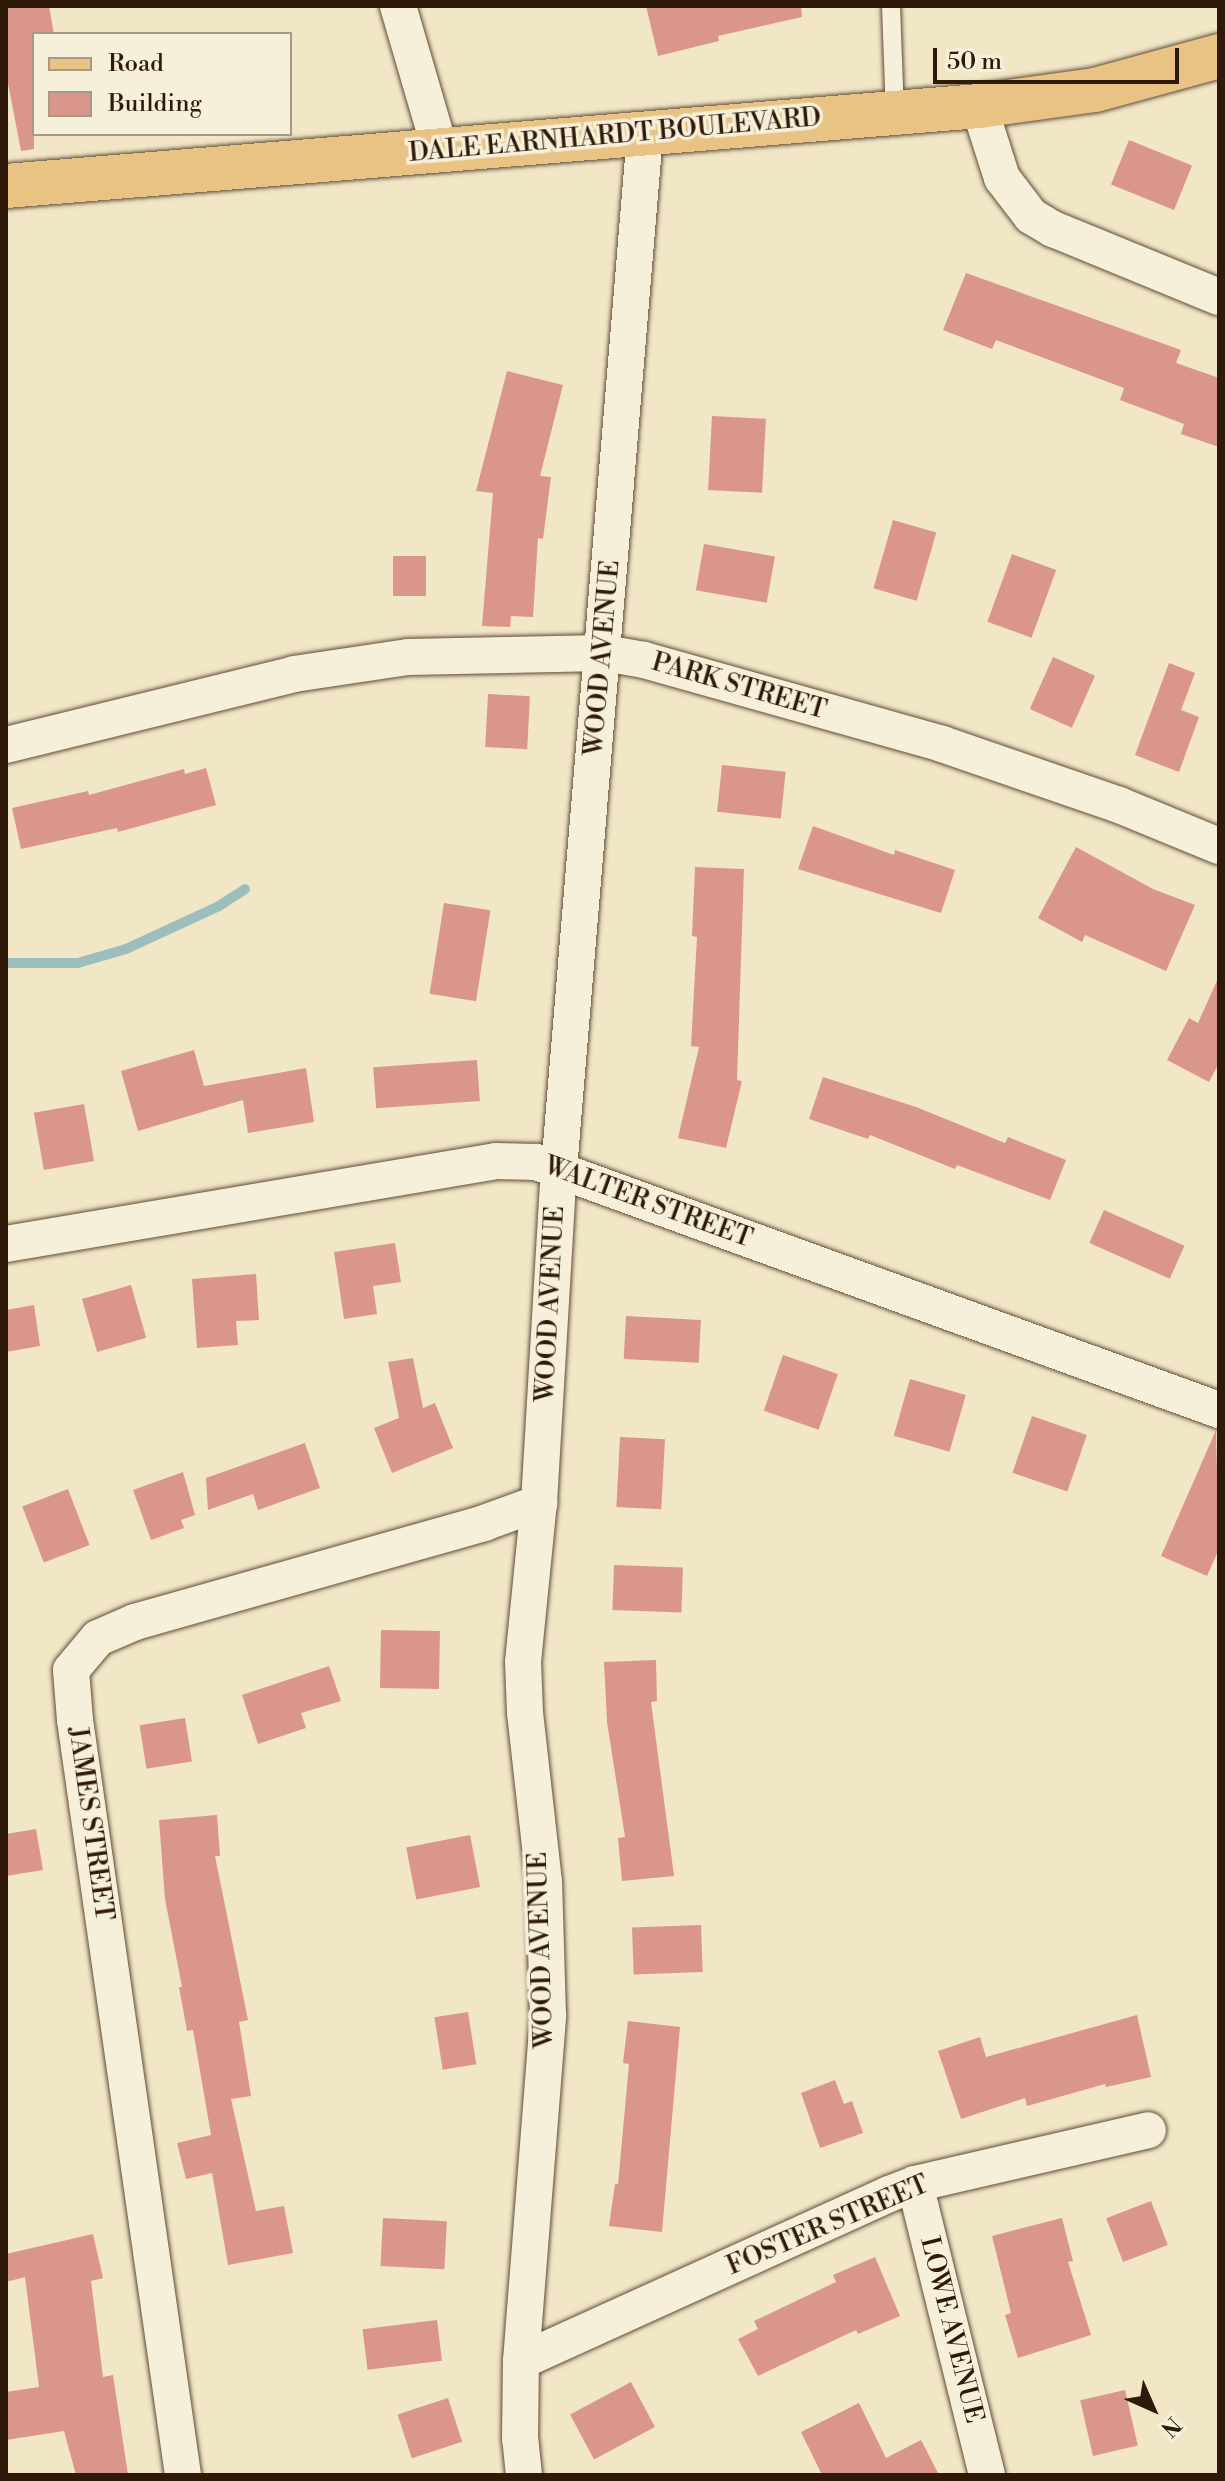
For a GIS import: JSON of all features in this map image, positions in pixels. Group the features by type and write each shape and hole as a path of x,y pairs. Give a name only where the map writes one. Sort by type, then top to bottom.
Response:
{"main road":[{"name":"DALE EARNHARDT BOULEVARD","path":"6,186 979,106 1095,90 1219,56"}],"street":[{"path":"398,6 440,150"},
{"path":"979,106 1002,178 1031,216 1053,229 1219,297"},
{"name":"WOOD AVENUE","path":"524,2475 520,2439 521,2361 548,2015 544,1882 528,1741 523,1662 539,1503 559,1169 645,133"},
{"name":"PARK STREET","path":"6,745 294,674 365,663 408,657 604,653 644,660 942,744 1119,805 1219,846"},
{"name":"WALTER STREET","path":"6,1244 496,1161 536,1162 1219,1410"},
{"name":"JAMES STREET","path":"183,2475 77,1736 71,1670 98,1638 135,1622 484,1523 539,1503"},
{"name":"FOSTER STREET","path":"521,2361 915,2184 1148,2130"},
{"name":"LOWE AVENUE","path":"915,2184 987,2475"}],"lane":[{"path":"891,6 895,113"}],"building":[{"path":"6,6 49,6 54,32 32,32 34,149 21,151 6,73"},
{"path":"646,6 801,6 802,17 718,36 719,41 658,56"},
{"path":"1129,140 1192,165 1174,210 1111,185"},
{"path":"966,273 1181,350 1176,363 1219,378 1219,447 1181,434 1184,424 1120,400 1124,388 996,340 992,349 943,330"},
{"path":"507,371 563,385 540,476 551,477 543,539 538,538 533,617 511,616 510,627 482,626 493,493 476,491"},
{"path":"712,416 766,419 762,493 708,490"},
{"path":"893,520 936,532 917,601 873,588"},
{"path":"704,544 775,557 767,603 696,590"},
{"path":"1012,554 1056,570 1032,638 987,622"},
{"path":"393,556 426,556 426,596 393,596"},
{"path":"1053,657 1095,676 1072,728 1030,709"},
{"path":"1169,663 1195,673 1181,710 1199,717 1179,772 1135,755"},
{"path":"488,694 530,696 527,749 485,747"},
{"path":"722,765 786,772 781,818 717,812"},
{"path":"206,768 216,805 118,832 117,828 21,849 12,808 88,791 89,795 184,769 185,774"},
{"path":"813,826 894,855 895,850 955,870 941,913 798,869"},
{"path":"1076,847 1153,889 1195,905 1166,971 1085,935 1082,942 1038,918"},
{"path":"695,867 744,869 737,1080 742,1081 726,1148 678,1138 699,1047 691,1046 697,937 692,936"},
{"path":"444,903 490,910 476,1001 430,994"},
{"path":"1219,976 1219,1063 1209,1082 1167,1060 1189,1018 1198,1023"},
{"path":"194,1050 204,1086 306,1068 314,1122 248,1133 243,1100 138,1131 121,1071"},
{"path":"477,1060 480,1101 376,1108 373,1067"},
{"path":"823,1077 916,1107 1005,1143 1008,1137 1066,1160 1050,1200 957,1165 955,1169 870,1135 868,1139 809,1119"},
{"path":"84,1104 94,1161 44,1170 34,1113"},
{"path":"1104,1210 1184,1246 1170,1279 1089,1243"},
{"path":"395,1243 401,1282 373,1286 377,1314 344,1319 334,1252"},
{"path":"256,1274 259,1320 236,1321 238,1345 197,1348 192,1279"},
{"path":"131,1285 146,1338 97,1352 82,1299"},
{"path":"34,1305 40,1346 6,1352 6,1310"},
{"path":"626,1316 701,1320 699,1363 624,1359"},
{"path":"783,1355 838,1374 819,1430 764,1411"},
{"path":"413,1358 423,1408 435,1403 453,1448 392,1473 374,1428 399,1418 388,1362"},
{"path":"910,1379 966,1395 949,1452 894,1436"},
{"path":"1032,1416 1087,1435 1067,1492 1012,1473"},
{"path":"1216,1430 1219,1549 1207,1576 1161,1556"},
{"path":"620,1437 665,1439 661,1509 616,1507"},
{"path":"305,1443 320,1488 258,1510 253,1494 208,1510 206,1478"},
{"path":"183,1472 195,1515 181,1520 184,1528 151,1540 133,1490"},
{"path":"68,1489 90,1545 44,1563 22,1507"},
{"path":"614,1565 683,1567 681,1612 612,1610"},
{"path":"381,1630 440,1631 439,1689 380,1688"},
{"path":"656,1660 657,1701 651,1702 674,1876 622,1881 618,1838 625,1837 607,1722 604,1662"},
{"path":"329,1666 341,1701 301,1713 306,1728 258,1744 242,1695"},
{"path":"185,1718 192,1761 146,1769 140,1725"},
{"path":"217,1815 220,1856 215,1856 248,2020 239,2022 251,2096 231,2099 256,2211 284,2206 293,2253 228,2265 212,2173 186,2179 177,2143 211,2135 193,2030 187,2031 179,1987 182,1987 165,1899 159,1820"},
{"path":"36,1829 43,1870 6,1876 6,1834"},
{"path":"470,1835 480,1887 416,1899 406,1847"},
{"path":"701,1925 703,1972 634,1974 632,1927"},
{"path":"468,2012 476,2064 443,2070 434,2017"},
{"path":"1137,2015 1151,2077 1106,2087 1105,2084 1027,2106 1025,2098 961,2119 938,2051 980,2037 986,2057"},
{"path":"628,2021 680,2027 662,2232 609,2226 615,2184 618,2184 629,2064 623,2063"},
{"path":"835,2080 844,2104 852,2101 863,2133 820,2148 801,2093"},
{"path":"1151,2201 1168,2245 1123,2262 1106,2218"},
{"path":"383,2218 447,2221 444,2269 380,2266"},
{"path":"1062,2218 1073,2261 1068,2262 1091,2335 1018,2358 1005,2315 1011,2313 992,2236"},
{"path":"93,2234 103,2278 91,2281 103,2377 113,2375 128,2475 76,2475 64,2431 6,2440 6,2392 39,2387 25,2277 6,2282 6,2254"},
{"path":"875,2257 900,2316 858,2334 856,2330 758,2376 738,2339 758,2329 754,2321 836,2282 833,2275"},
{"path":"437,2320 442,2361 368,2370 363,2329"},
{"path":"631,2382 655,2427 594,2459 570,2414"},
{"path":"1125,2390 1138,2446 1093,2456 1080,2400"},
{"path":"448,2398 462,2442 412,2458 398,2414"},
{"path":"859,2403 886,2458 921,2440 939,2475 822,2475 801,2432"}],"waterway":[{"path":"6,963 78,963 126,949 219,906 245,889"}]}
